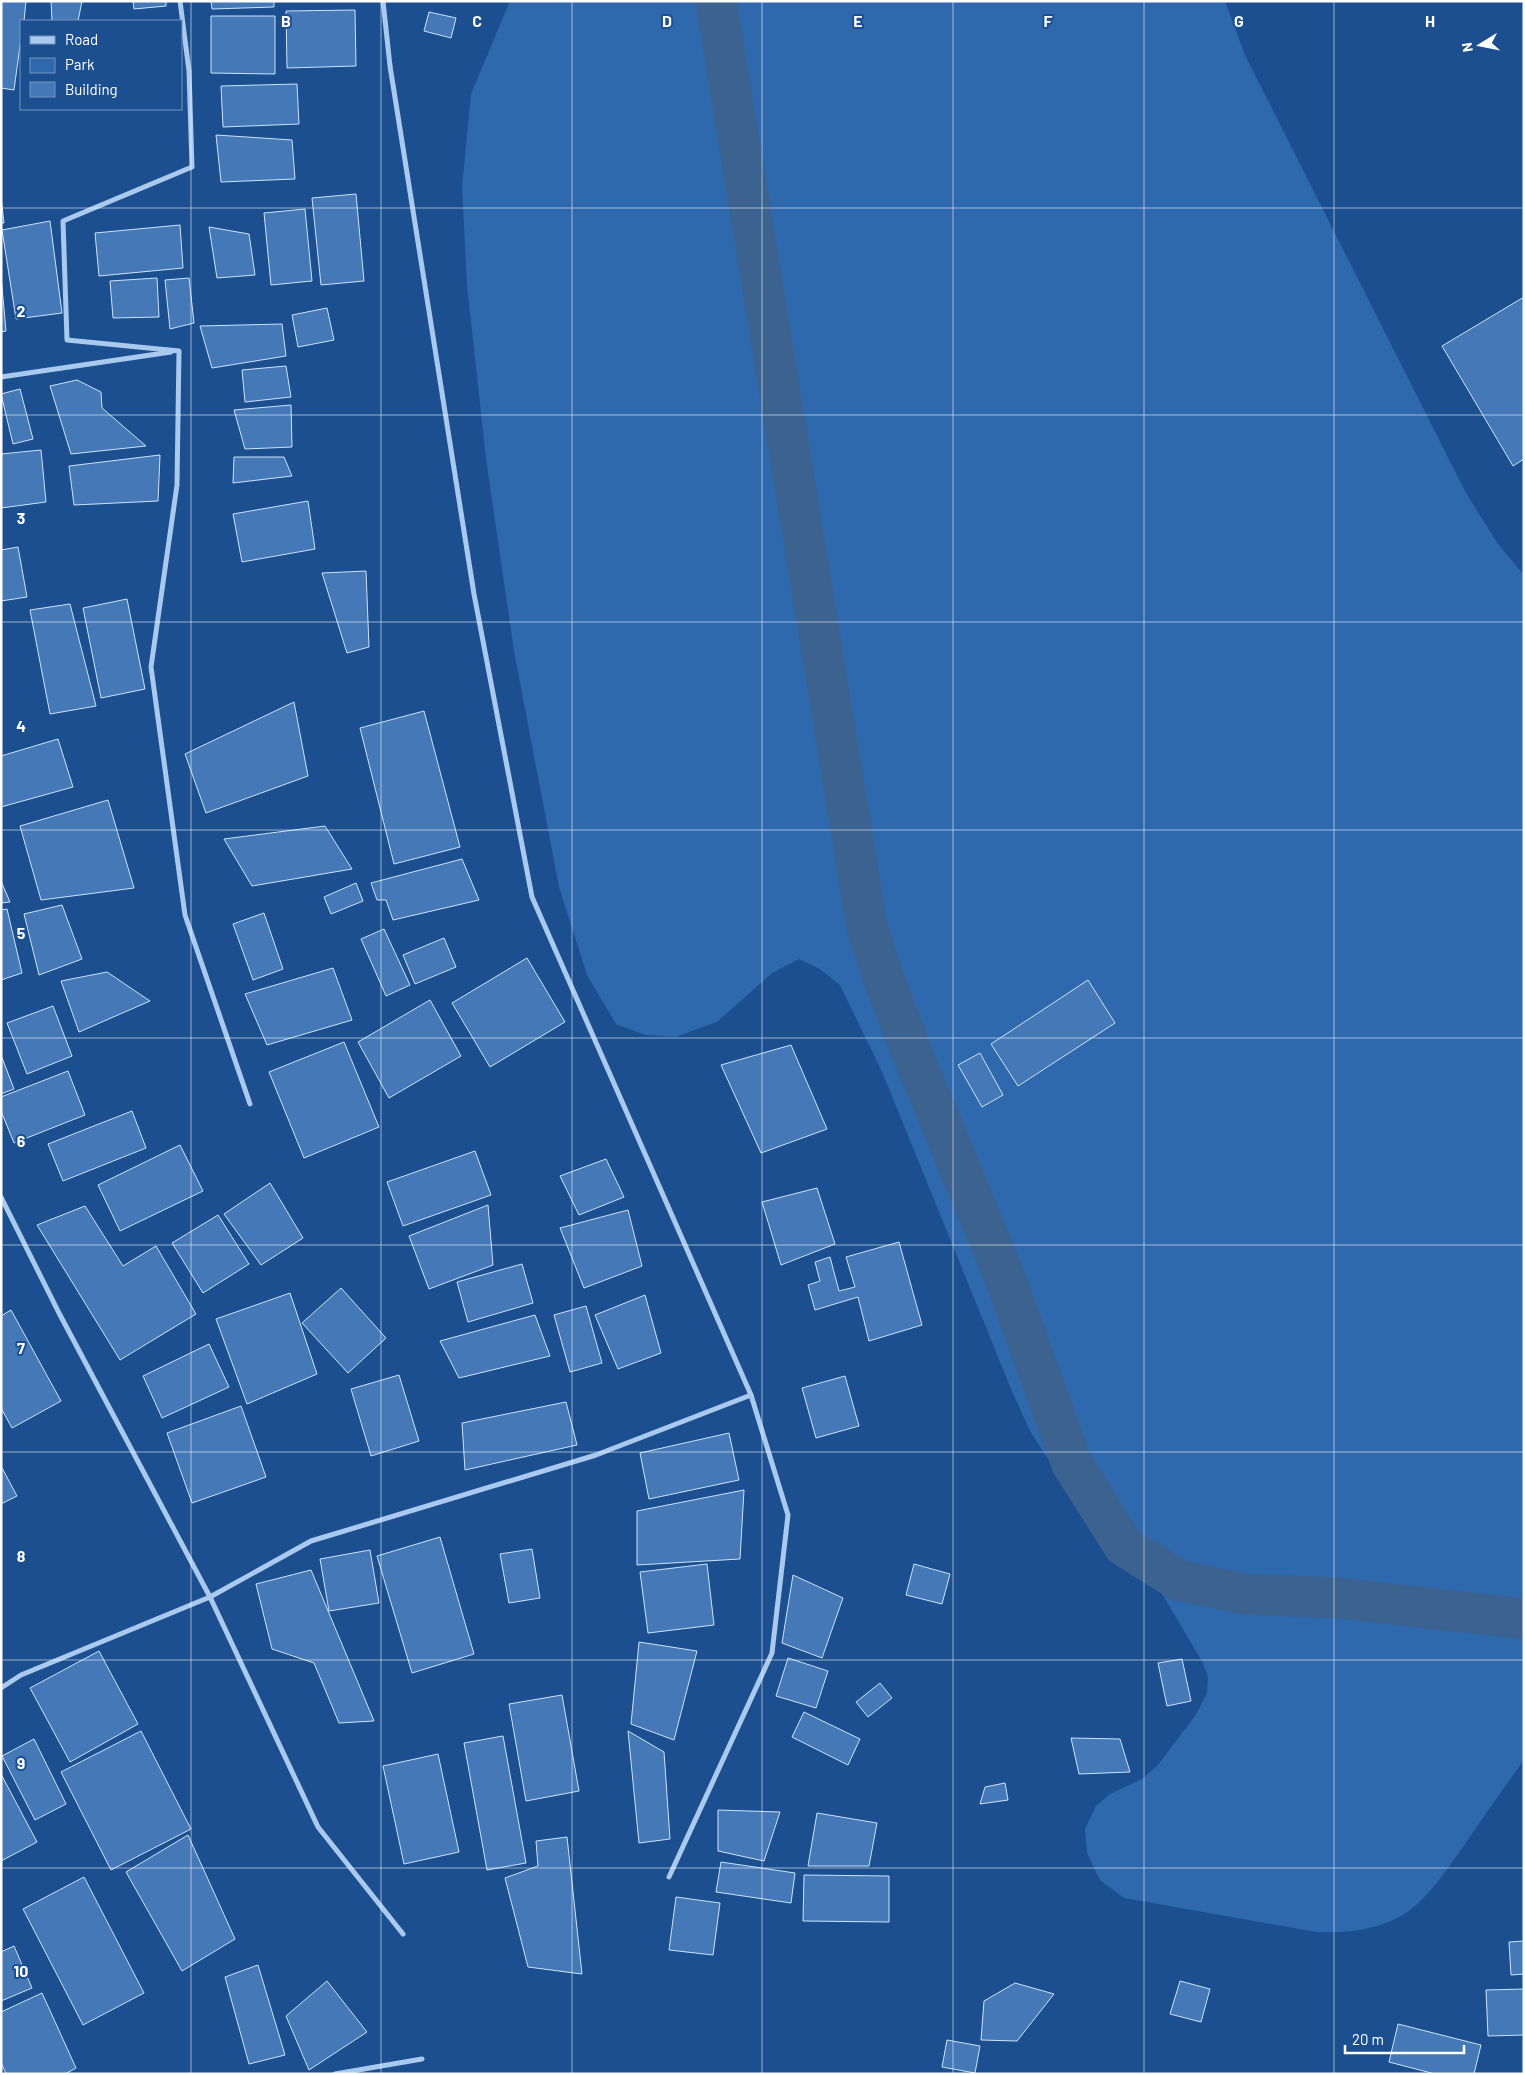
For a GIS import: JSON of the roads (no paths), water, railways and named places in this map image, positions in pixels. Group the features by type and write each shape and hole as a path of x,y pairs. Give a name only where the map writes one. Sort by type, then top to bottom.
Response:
{"street":[{"path":"179,351 67,340 63,221 192,167 188,71 180,1"},
{"path":"383,1 390,66 474,594 532,898 751,1395 788,1515 772,1653 669,1877"},
{"path":"1,377 179,351"},
{"path":"179,351 177,485 151,667 185,915 250,1104"},
{"path":"1,1197 59,1313 210,1596 318,1827 403,1934"},
{"path":"1,1688 21,1675 210,1596 311,1541 596,1455 751,1395"},
{"path":"335,2074 422,2059"}],"waterway":[{"path":"716,1 867,927 885,983 914,1058 1004,1275 1072,1464 1124,1546 1178,1580 1244,1594 1337,1598 1524,1619"}]}
